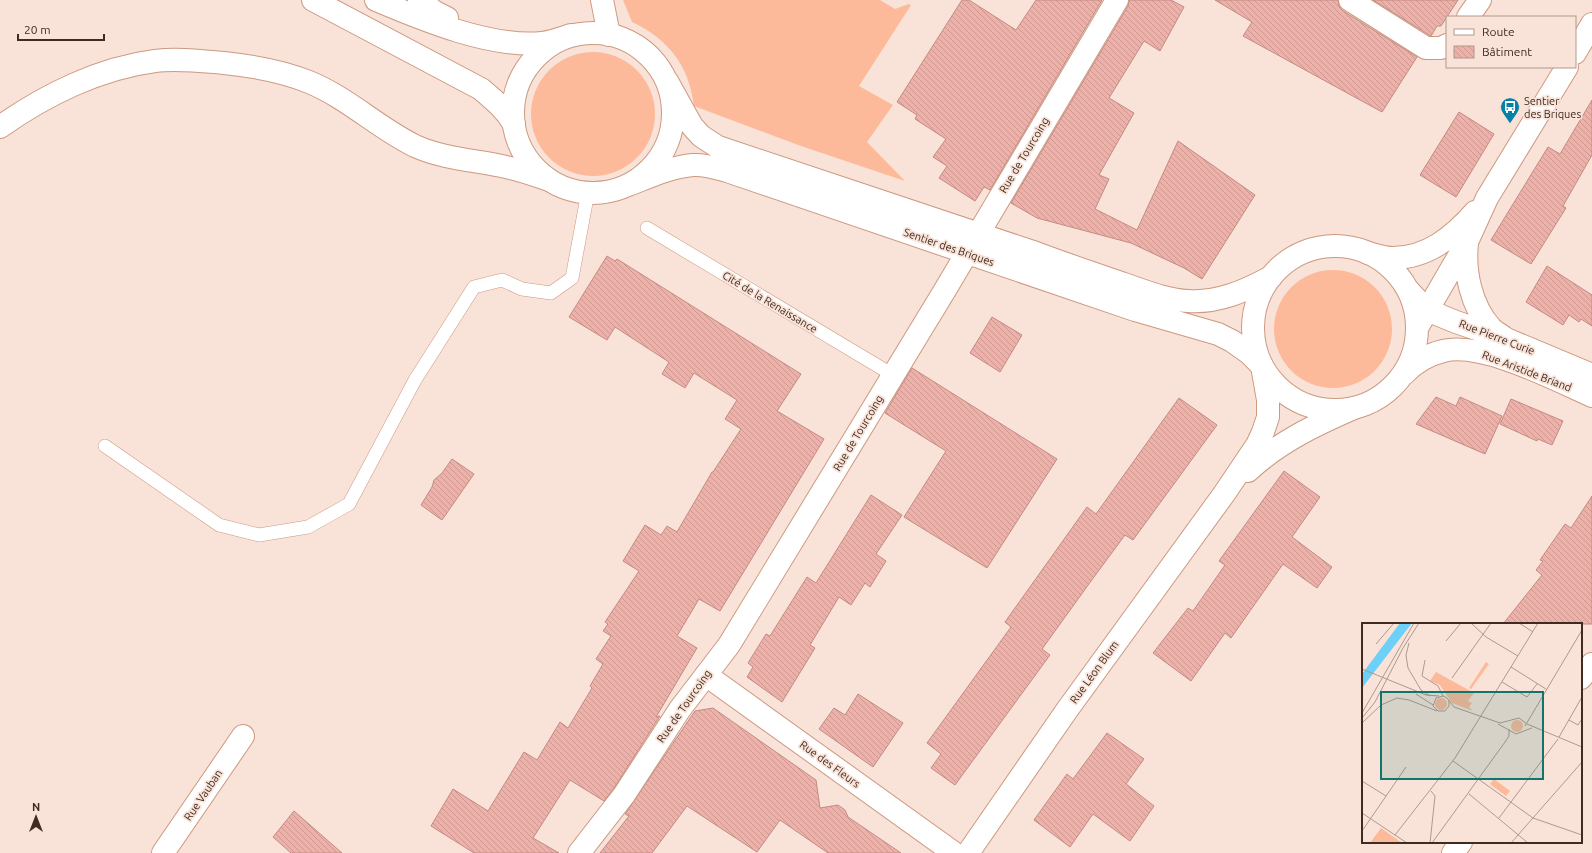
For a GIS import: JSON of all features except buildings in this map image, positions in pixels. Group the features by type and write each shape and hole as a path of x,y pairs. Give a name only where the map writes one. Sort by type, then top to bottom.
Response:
{"main road":[{"path":"313,0 481,89 498,102 514,124"},
{"path":"376,0 444,26 488,38 522,44 544,43 572,36 597,33 609,34 602,0"},
{"path":"419,0 435,12 488,38"},
{"name":"Rue de Tourcoing","path":"579,853 624,795 680,709 729,645 967,253 1117,0"},
{"path":"1350,0 1426,48 1441,48 1446,46"},
{"path":"1469,16 1480,0"},
{"path":"1576,51 1592,24"},
{"name":"Sentier des Briques","path":"609,34 622,38 644,51 653,60 667,81 692,126 701,136 718,147 1171,299 1188,302 1220,299 1243,291 1271,278"},
{"path":"550,180 539,172 530,162 517,138 514,124 514,98 523,74 538,54 554,43 572,36"},
{"path":"0,126 50,96 88,79 123,68 155,61 187,60 244,65 277,72 309,82 339,98 390,133 416,146 444,157 507,167 550,180"},
{"path":"1417,328 1468,242 1487,198 1566,68"},
{"path":"628,185 650,169 659,158 668,140 673,120 673,107 667,81"},
{"name":"Sentier des Briques","path":"550,180 574,190 588,192 615,189 677,168 694,165 709,166 1135,310 1218,334 1232,341 1249,353 1262,366"},
{"path":"1368,253 1390,268 1407,290 1414,308 1417,328 1416,342 1407,368 1399,379 1379,398 1354,408 1327,410 1314,407 1289,396 1278,387 1262,366 1257,354 1254,340 1254,314 1258,301 1271,278 1280,268 1302,253 1315,249 1342,247 1391,258 1404,257 1433,248 1446,241 1460,229 1487,198"},
{"path":"1468,242 1467,269 1475,302 1482,317 1492,329 1506,339"},
{"name":"Rue Pierre Curie","path":"1407,290 1422,305 1451,320 1506,339 1592,375"},
{"name":"Rue Aristide Briand","path":"1399,379 1415,363 1429,356 1444,351 1473,351 1498,357 1533,370 1592,396"},
{"name":"Rue Léon Blum","path":"968,853 1067,710 1224,494 1257,445 1268,417 1268,400 1262,366"},
{"name":"Rue Léon Blum","path":"1224,494 1265,456 1283,443 1308,428 1354,408"},
{"path":"1582,677 1592,664"},
{"name":"Rue des Fleurs","path":"706,675 954,853"},
{"name":"Rue Vauban","path":"163,853 243,736"},
{"path":"1453,853 1460,843"}],"lane":[{"path":"105,446 219,525 259,535 308,527 349,504 415,380 474,287 502,280 522,289 551,293 572,278 588,192"},
{"name":"Cité de la Renaissance","path":"647,228 893,375"}],"shaded area":[{"path":"623,0 880,0 895,9 909,4 911,5 859,86 893,105 867,142 905,181 801,146 694,106 687,78 675,55 656,37 632,22"},
{"path":"593,52 617,57 637,70 650,90 655,114 650,138 637,158 617,171 593,176 569,171 549,158 536,138 531,114 536,90 549,70 569,57"},
{"path":"1333,270 1356,274 1375,287 1388,306 1392,329 1388,352 1375,371 1356,384 1333,388 1310,384 1291,371 1278,352 1274,329 1278,306 1291,287 1310,274"}],"place":[{"name":"Sentier des Briques","path":"1510,124"}]}
